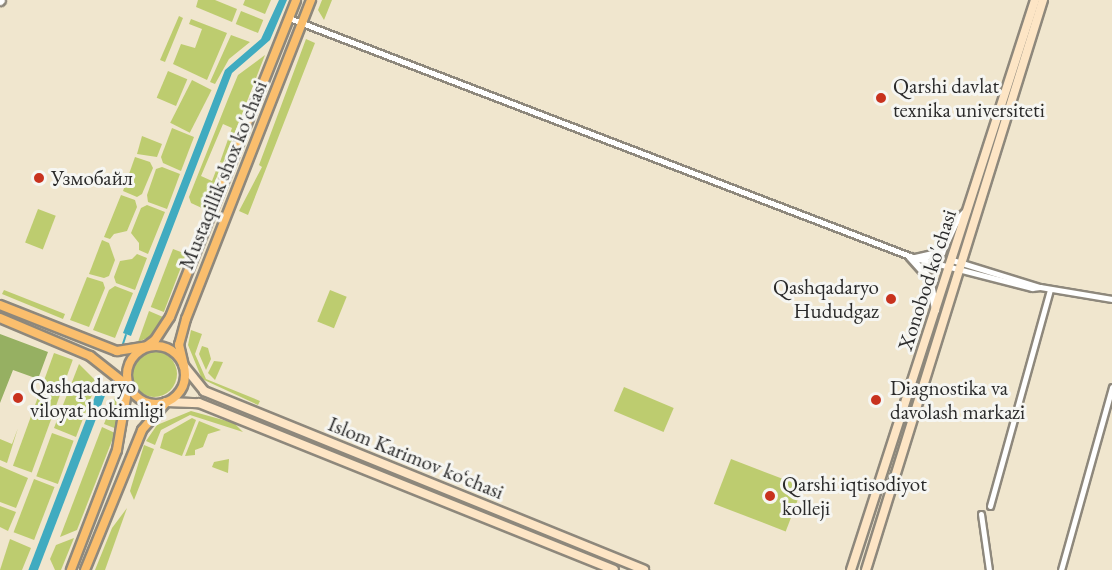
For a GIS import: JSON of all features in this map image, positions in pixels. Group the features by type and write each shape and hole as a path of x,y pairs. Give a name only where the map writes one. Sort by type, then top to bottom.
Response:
{"main road":[{"name":"Mustaqillik shox ko'chasi","path":"147,346 170,317 297,0"},
{"name":"Mustaqillik shox ko'chasi","path":"184,366 180,345 186,319 311,0"},
{"name":"Xonobod ko'chasi","path":"851,570 1035,0"},
{"name":"Xonobod ko'chasi","path":"866,570 1043,0"},
{"path":"0,306 117,351 147,346 174,351 184,366 184,384 142,430 85,570"},
{"path":"0,318 90,356 128,386 140,400 166,402"},
{"path":"70,570 117,450 128,386 127,367 131,358 147,346"},
{"name":"Islom Karimov ko‘chasi","path":"184,366 204,391 644,570"},
{"name":"Islom Karimov ko‘chasi","path":"166,402 199,403 614,570"}],"street":[{"path":"289,18 913,258 949,269 960,267 1040,287 1112,299"},
{"path":"913,258 941,252 955,222 970,207"},
{"path":"913,258 929,278 935,315"},
{"path":"952,260 960,267"},
{"path":"990,506 1050,289"},
{"path":"1061,570 1112,387"},
{"path":"981,514 989,570"}],"green space":[{"path":"198,0 215,0 237,9 232,22 196,7"},
{"path":"245,0 271,0 265,14 243,5"},
{"path":"322,0 332,0 324,20 318,10"},
{"path":"241,11 263,20 258,33 236,24"},
{"path":"179,16 183,18 165,62 160,60"},
{"path":"191,19 227,33 207,80 173,64 181,44 195,48 202,29 189,24"},
{"path":"231,35 250,42 229,59 215,84 210,82"},
{"path":"306,39 315,43 248,215 239,211 262,167 259,165"},
{"path":"265,55 223,163 220,162 232,128 223,124 201,176 212,181 217,168 220,169 204,209 191,203 189,197 238,75"},
{"path":"168,71 187,79 176,106 157,98"},
{"path":"192,80 212,90 190,133 170,123"},
{"path":"172,128 194,137 181,171 163,163 161,157"},
{"path":"142,136 162,144 157,157 137,154"},
{"path":"135,157 150,162 153,168 142,194 137,197 123,191"},
{"path":"162,167 180,174 167,209 148,202 147,195 156,169"},
{"path":"121,195 135,200 137,207 127,231 114,234 110,239 104,237"},
{"path":"147,205 165,212 148,254 139,250 139,243 131,233 141,208"},
{"path":"38,209 56,216 43,249 25,243"},
{"path":"102,240 109,243 115,260 109,276 104,278 89,274"},
{"path":"173,249 186,254 164,312 151,307"},
{"path":"137,254 147,258 135,290 116,283 114,277 120,261 132,259"},
{"path":"87,277 103,282 105,288 89,327 70,320"},
{"path":"115,286 133,293 115,338 93,330 109,290"},
{"path":"4,290 65,314 63,319 2,294"},
{"path":"330,290 347,297 334,328 317,322"},
{"path":"149,311 163,317 154,335 138,342"},
{"path":"191,330 202,334 195,354 206,379 260,401 258,405 202,379 188,345"},
{"path":"0,334 48,352 38,379 13,370 0,403"},
{"path":"202,346 208,348 211,359 206,370 199,354"},
{"path":"154,351 170,358 177,374 170,390 154,397 138,390 131,374 138,358"},
{"path":"54,353 73,360 32,473 13,466"},
{"path":"214,361 223,362 215,380 208,373"},
{"path":"79,364 97,382 76,437 54,428"},
{"path":"624,387 674,408 664,432 614,411"},
{"path":"115,396 120,420 117,429 104,424"},
{"path":"191,411 234,423 243,432 190,415 161,430 155,445 146,441 157,425"},
{"path":"192,418 196,420 182,456 160,448 164,434"},
{"path":"199,421 221,430 208,434 203,447 195,450 195,455 185,456"},
{"path":"102,427 115,433 77,530 60,537"},
{"path":"18,428 7,463 0,460 0,439 12,444"},
{"path":"52,433 74,441 58,484 36,476"},
{"path":"144,445 154,449 134,500 130,491"},
{"path":"229,459 228,473 212,467 214,462"},
{"path":"731,459 803,487 786,531 714,504"},
{"path":"0,466 28,478 16,508 0,502"},
{"path":"34,479 55,487 34,540 14,532"},
{"path":"0,506 16,512 8,531 0,527"},
{"path":"127,508 105,570 95,570 112,528"},
{"path":"74,538 61,570 55,570 50,559 56,545"},
{"path":"10,539 31,548 22,570 0,570"}],"water":[{"path":"279,0 287,0 270,40 232,73 131,336 123,333 225,70 261,39"},
{"path":"99,386 107,389 38,570 28,570"}],"waterway":[{"path":"123,344 126,335"}],"place":[{"name":"Qarshi davlat texnika universiteti","path":"881,98"},
{"name":"Узмобайл","path":"39,178"},
{"name":"Qashqadaryo Hududgaz","path":"891,299"},
{"name":"Qashqadaryo viloyat hokimligi","path":"18,398"},
{"name":"Diagnostika va davolash markazi","path":"876,400"},
{"name":"Qarshi iqtisodiyot kolleji","path":"770,496"}]}
